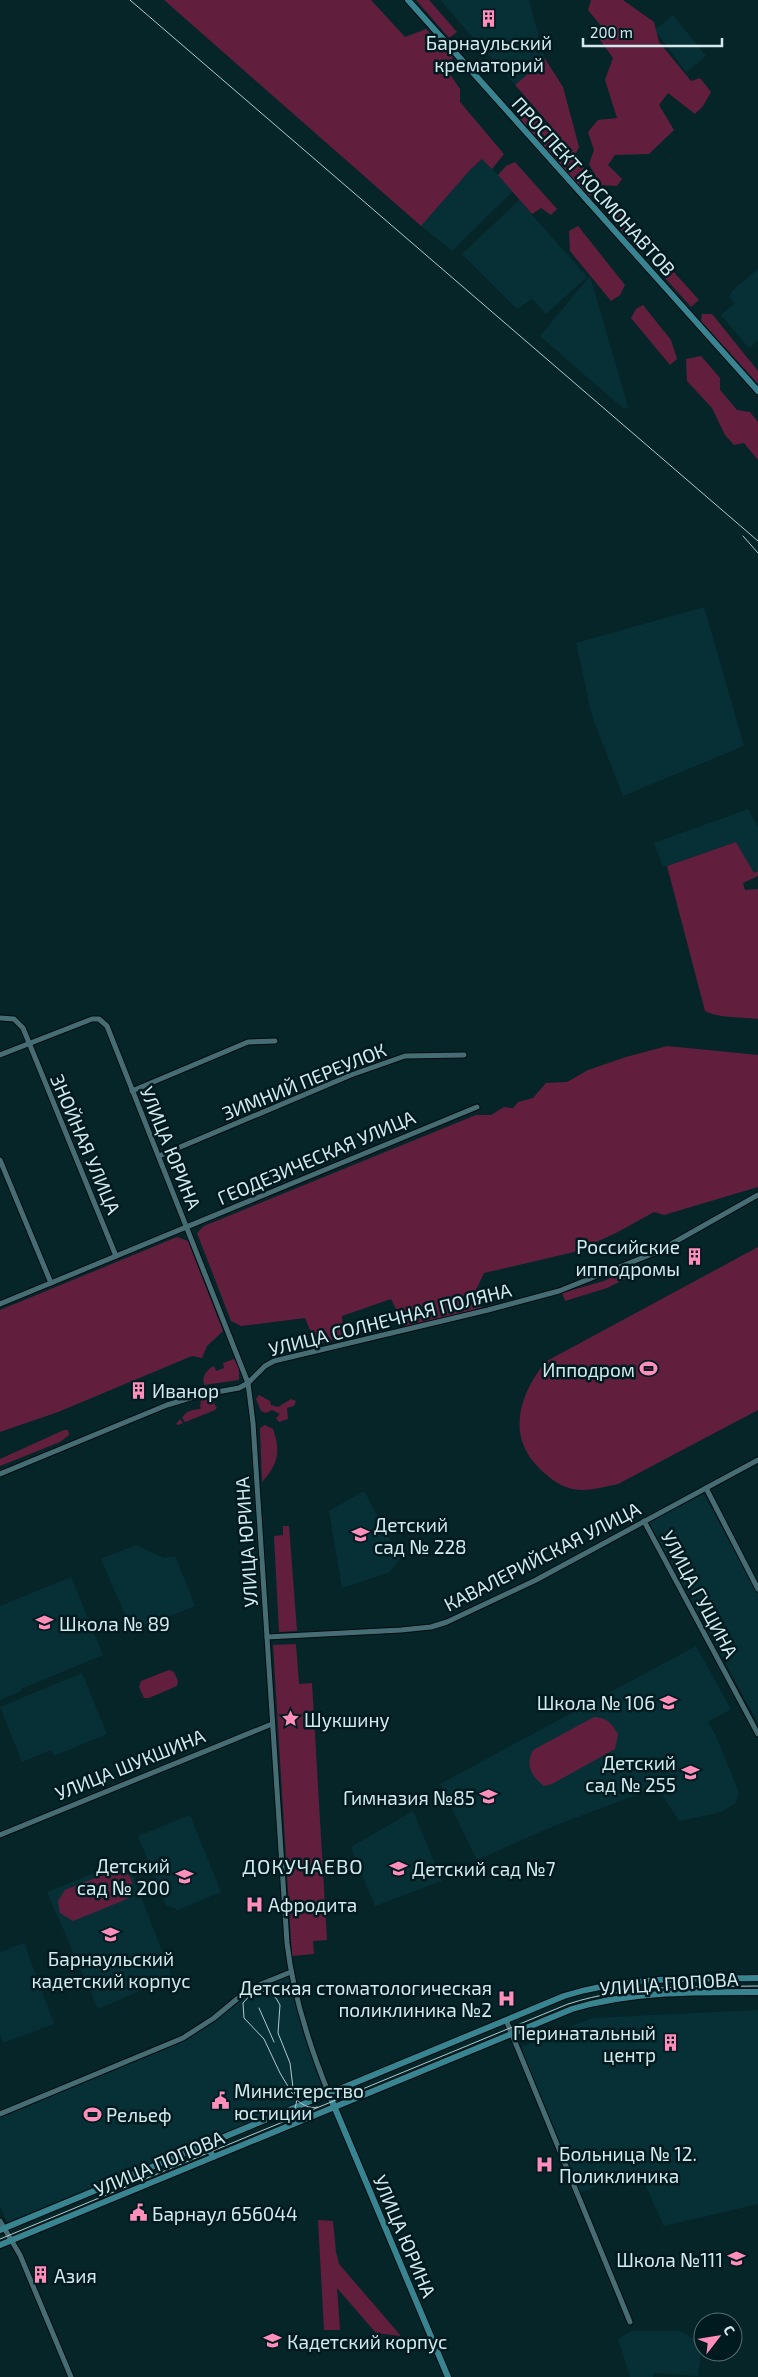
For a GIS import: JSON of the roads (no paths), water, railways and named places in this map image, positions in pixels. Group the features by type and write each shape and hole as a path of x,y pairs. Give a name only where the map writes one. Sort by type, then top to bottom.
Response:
{"main road":[{"name":"ПРОСПЕКТ КОСМОНАВТОВ","path":"408,0 758,391"},
{"name":"УЛИЦА ПОПОВА","path":"3,2229 576,1992 615,1984 663,1980 758,1978"},
{"name":"УЛИЦА ПОПОВА","path":"0,2245 572,2009 603,2001 664,1994 758,1992"},
{"name":"УЛИЦА ЮРИНА","path":"329,2094 448,2377"},
{"path":"207,2144 213,2157"}],"street":[{"name":"ЗНОЙНАЯ УЛИЦА","path":"0,1018 14,1019 20,1023 116,1256"},
{"name":"УЛИЦА ЮРИНА","path":"28,1044 92,1019 99,1019 109,1030 248,1383 267,1638 285,1924 291,1972 308,2036 329,2094"},
{"path":"132,1091 248,1042 274,1041"},
{"path":"0,1055 28,1044"},
{"name":"ЗИМНИЙ ПЕРЕУЛОК","path":"159,1156 351,1075 405,1056 464,1055"},
{"name":"ГЕОДЕЗИЧЕСКАЯ УЛИЦА","path":"0,1304 477,1107"},
{"path":"0,1160 51,1283"},
{"name":"УЛИЦА СОЛНЕЧНАЯ ПОЛЯНА","path":"0,1474 167,1405 200,1395 239,1388 248,1383 258,1371 274,1361 479,1313 559,1291 658,1252 758,1195"},
{"name":"КАВАЛЕРИЙСКАЯ УЛИЦА","path":"267,1638 401,1630 440,1625 536,1580 758,1460"},
{"path":"706,1488 758,1589"},
{"name":"УЛИЦА ГУЩИНА","path":"644,1521 758,1734"},
{"name":"УЛИЦА ШУКШИНА","path":"0,1835 272,1724"},
{"path":"0,2114 183,2038 214,2018 249,1989 291,1972"},
{"path":"506,2020 630,2322"},
{"path":"0,2221 3,2229 13,2240 71,2377"}],"tram line":[{"path":"0,2239 568,2004 615,1993 638,1990 758,1986"},
{"path":"288,2118 294,2112 297,2100 293,2088 290,2063 278,2033 280,2005 276,1998 267,1991 253,1992 243,2003 244,2018 264,2039 280,2073 295,2098 298,2100 300,2103 306,2106 318,2107"},
{"path":"259,2008 274,2042"}],"railway":[{"path":"130,0 758,541"},
{"path":"743,536 758,553"}],"place":[{"name":"Барнаульский крематорий","path":"489,19"},
{"name":"Российские ипподромы","path":"694,1257"},
{"name":"Ипподром","path":"649,1369"},
{"name":"Иванор","path":"138,1390"},
{"name":"Детский сад № 228","path":"360,1535"},
{"name":"Школа № 89","path":"45,1623"},
{"name":"Школа № 106","path":"669,1702"},
{"name":"Шукшину","path":"290,1719"},
{"name":"Детский сад № 255","path":"690,1773"},
{"name":"Гимназия №85","path":"489,1797"},
{"name":"Детский сад №7","path":"398,1868"},
{"name":"Детский сад № 200","path":"184,1876"},
{"name":"Афродита","path":"254,1904"},
{"name":"Барнаульский кадетский корпус","path":"111,1935"},
{"name":"Детская стоматологическая поликлиника №2","path":"506,1998"},
{"name":"Перинатальный центр","path":"670,2043"},
{"name":"Министерство юстиции","path":"220,2101"},
{"name":"Рельеф","path":"92,2114"},
{"name":"Больница № 12. Поликлиника","path":"545,2164"},
{"name":"Барнаул 656044","path":"138,2213"},
{"name":"Школа №111","path":"737,2259"},
{"name":"Азия","path":"40,2275"},
{"name":"Кадетский корпус","path":"273,2341"}],"district":[{"name":"ДОКУЧАЕВО","path":"303,1866"}]}
